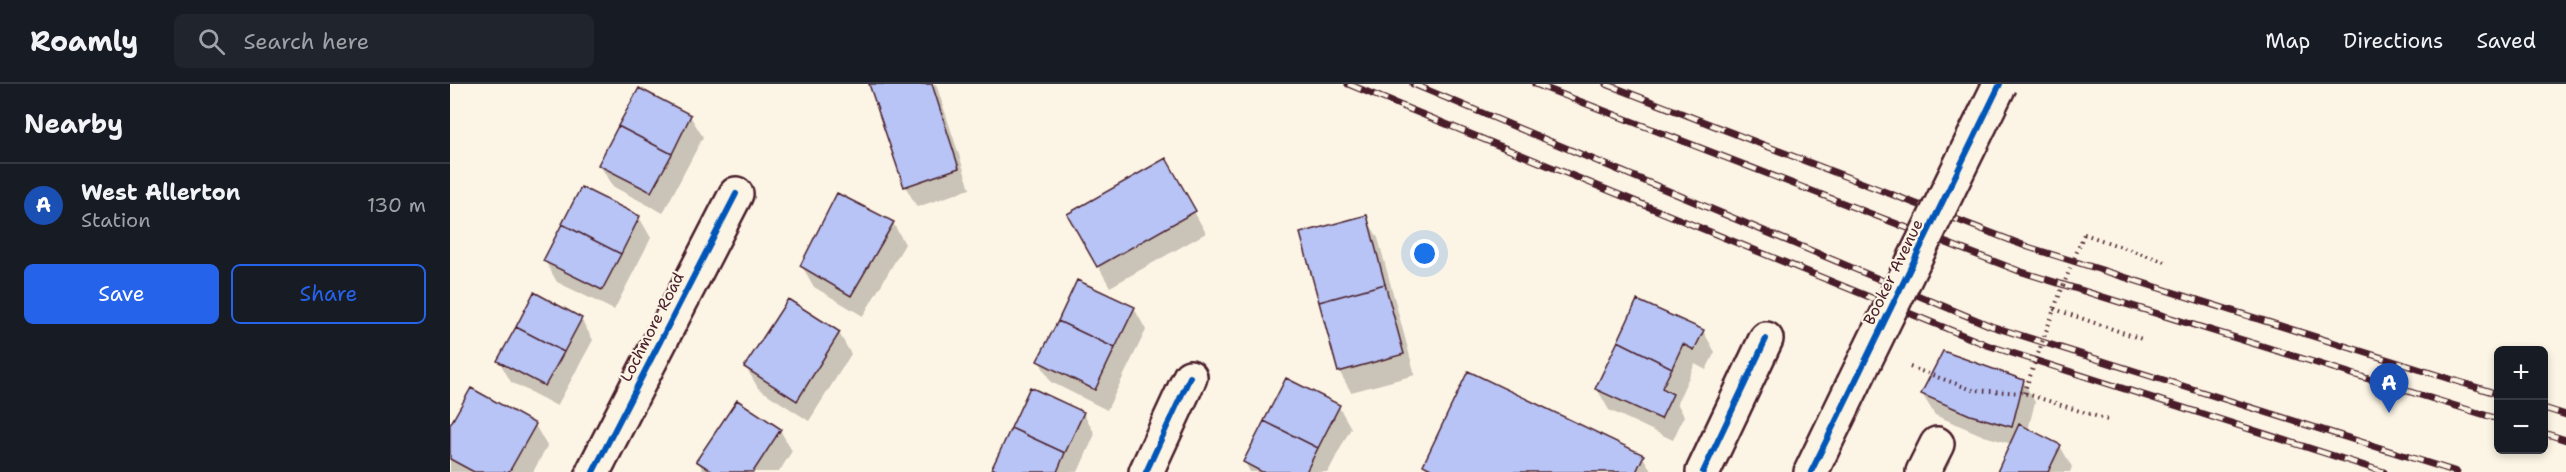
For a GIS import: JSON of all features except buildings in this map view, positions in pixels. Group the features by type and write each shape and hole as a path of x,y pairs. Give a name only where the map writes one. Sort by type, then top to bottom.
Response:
{"street":[{"name":"Booker Avenue","path":"1811,472 2000,84"},
{"name":"Lochmore Road","path":"593,472 736,194"},
{"path":"1702,472 1766,339"},
{"path":"1146,472 1190,377"}],"path":[{"path":"2022,393 2084,234 2168,263"},
{"path":"2054,309 2142,339"},
{"path":"1932,374 1973,390 2022,393 2108,420"}],"railway":[{"path":"1348,84 1987,345 2384,472"},
{"path":"1413,84 1991,326 2457,472"},
{"path":"1535,84 2019,271 2494,418"},
{"path":"1606,84 2028,247 2494,393"},
{"path":"2548,409 2566,415"},
{"path":"2548,434 2566,440"}],"cycle path":[{"path":"1811,472 2000,84"},
{"path":"593,472 736,194"},
{"path":"1703,472 1766,339"},
{"path":"1146,472 1190,377"}],"place":[{"name":"West Allerton","path":"2389,413"}]}
